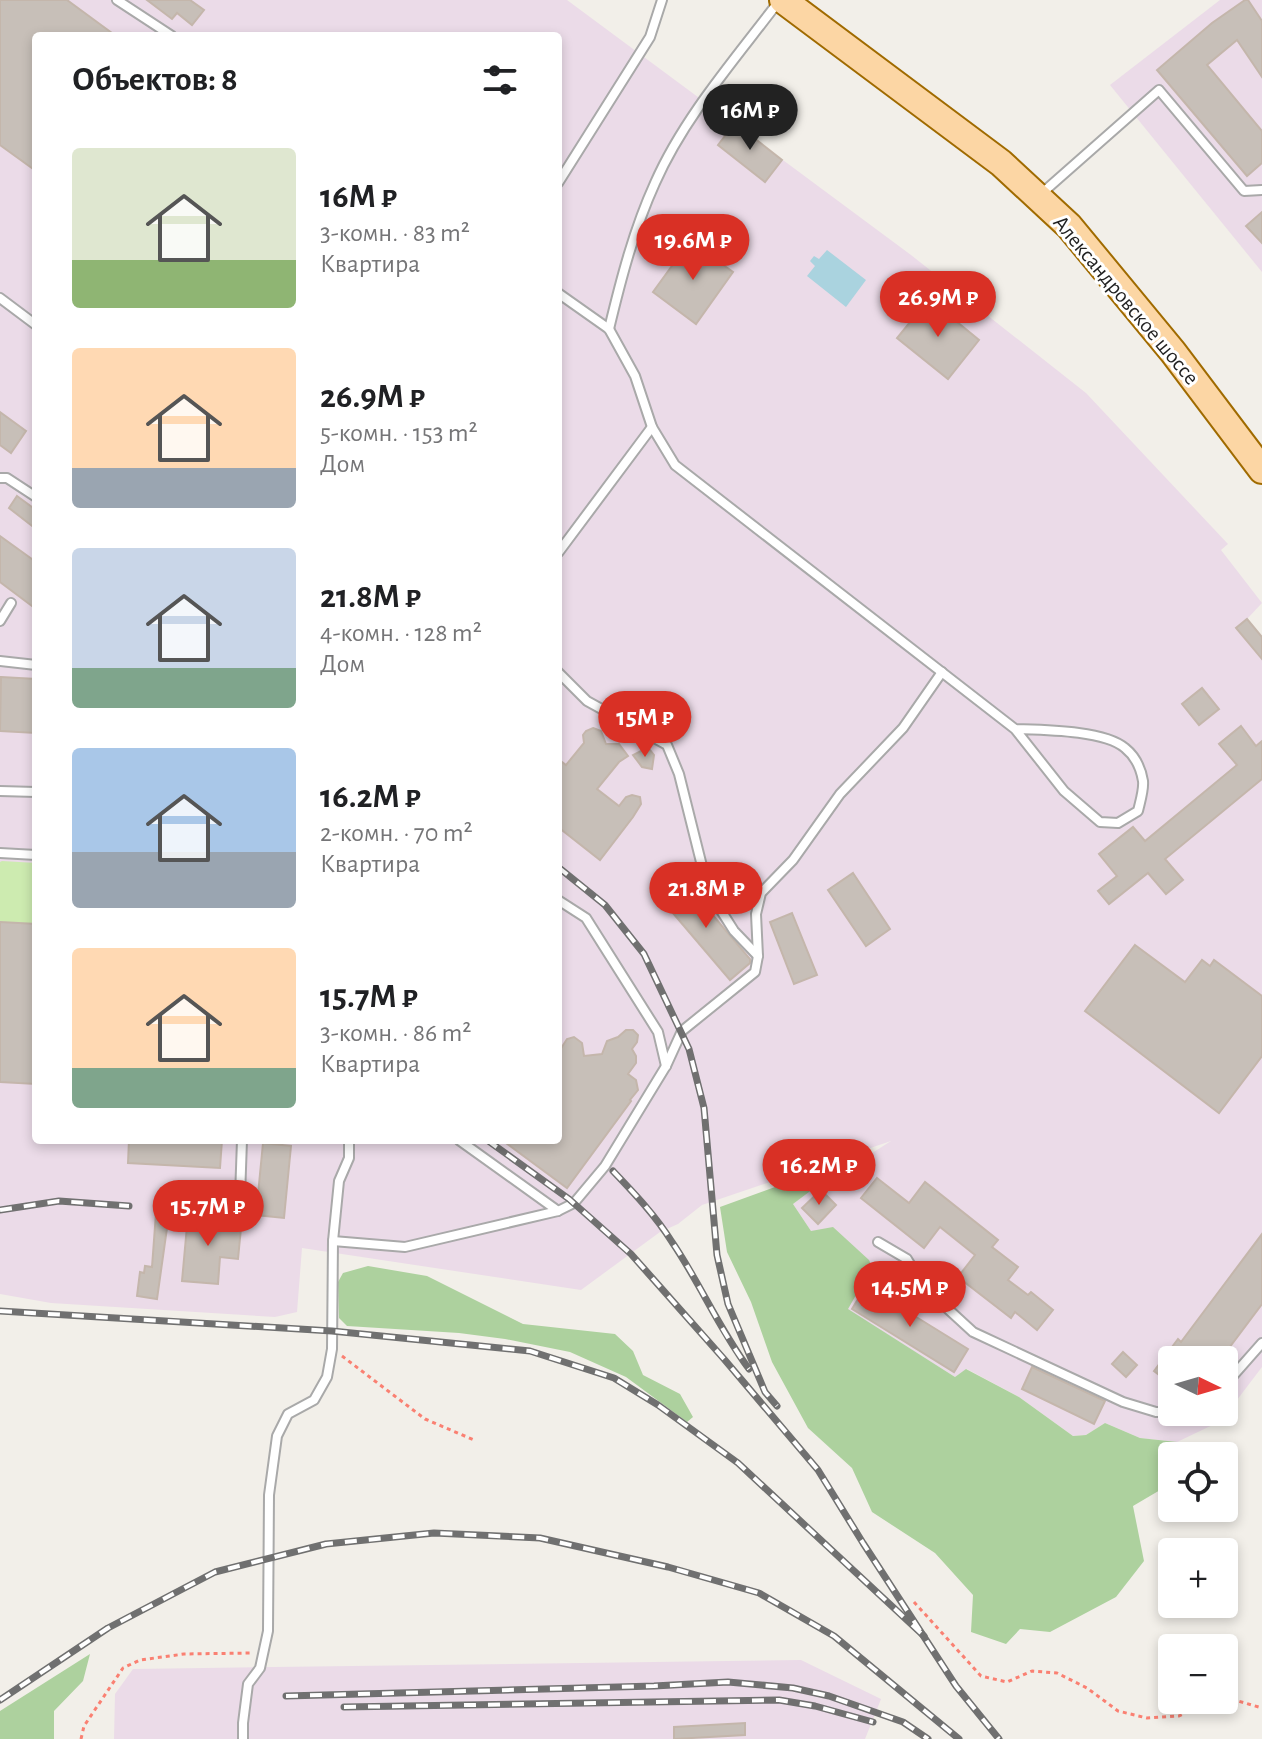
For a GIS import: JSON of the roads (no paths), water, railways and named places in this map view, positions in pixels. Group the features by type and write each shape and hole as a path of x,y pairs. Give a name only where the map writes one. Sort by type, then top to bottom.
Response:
{"main road":[{"name":"Александровское шоссе","path":"782,0 1001,163 1069,226 1173,352 1262,470"}],"lane":[{"path":"117,0 166,32"},
{"path":"562,177 650,37 662,0"},
{"path":"609,329 625,262 655,182 693,114 782,0"},
{"path":"1037,197 1159,90 1244,191 1262,190"},
{"path":"562,296 609,329 635,376 652,427 675,465 1015,729 1064,791 1100,822 1118,823 1138,811 1144,783 1137,761 1124,747 1107,739 1060,730 1015,729"},
{"path":"0,298 32,322"},
{"path":"562,548 652,427"},
{"path":"0,478 7,478 32,494"},
{"path":"0,621 11,603"},
{"path":"0,661 32,665"},
{"path":"333,1241 405,1247 558,1211 574,1203 605,1166 666,1066 682,1031 755,972 758,956 756,914 761,893 793,860 840,794 903,728 942,672"},
{"path":"562,676 587,701 667,745 679,774 708,890 734,931 758,956"},
{"path":"0,791 32,792"},
{"path":"0,853 32,855"},
{"path":"562,903 586,918 658,1032 666,1066"},
{"path":"240,1197 242,1144"},
{"path":"243,1739 248,1684 260,1668 268,1631 269,1495 277,1436 288,1414 314,1400 327,1377 332,1349 333,1241 339,1181 349,1158 349,1144"},
{"path":"465,1144 558,1211"},
{"path":"878,1242 907,1259 924,1287 973,1332 1123,1402 1158,1412"},
{"path":"1238,1370 1262,1343"}],"water":[{"path":"827,250 866,280 846,307 807,276 815,266 810,261 814,256 819,259"}],"railway":[{"path":"562,870 605,905 644,954 689,1049 704,1108 717,1255 728,1304 765,1392 777,1406"},
{"path":"493,1144 569,1199 631,1254 724,1359 818,1470 956,1686 999,1739"},
{"path":"613,1171 666,1232 749,1369"},
{"path":"0,1210 59,1201 129,1206"},
{"path":"0,1311 332,1331 530,1351 614,1378 658,1405 738,1463 924,1636"},
{"path":"0,1700 108,1628 215,1572 326,1544 434,1533 540,1538 668,1567 759,1593 834,1636 959,1739"},
{"path":"286,1696 728,1682 793,1688 829,1696 903,1722 928,1739"},
{"path":"344,1707 779,1700 873,1722"}]}
